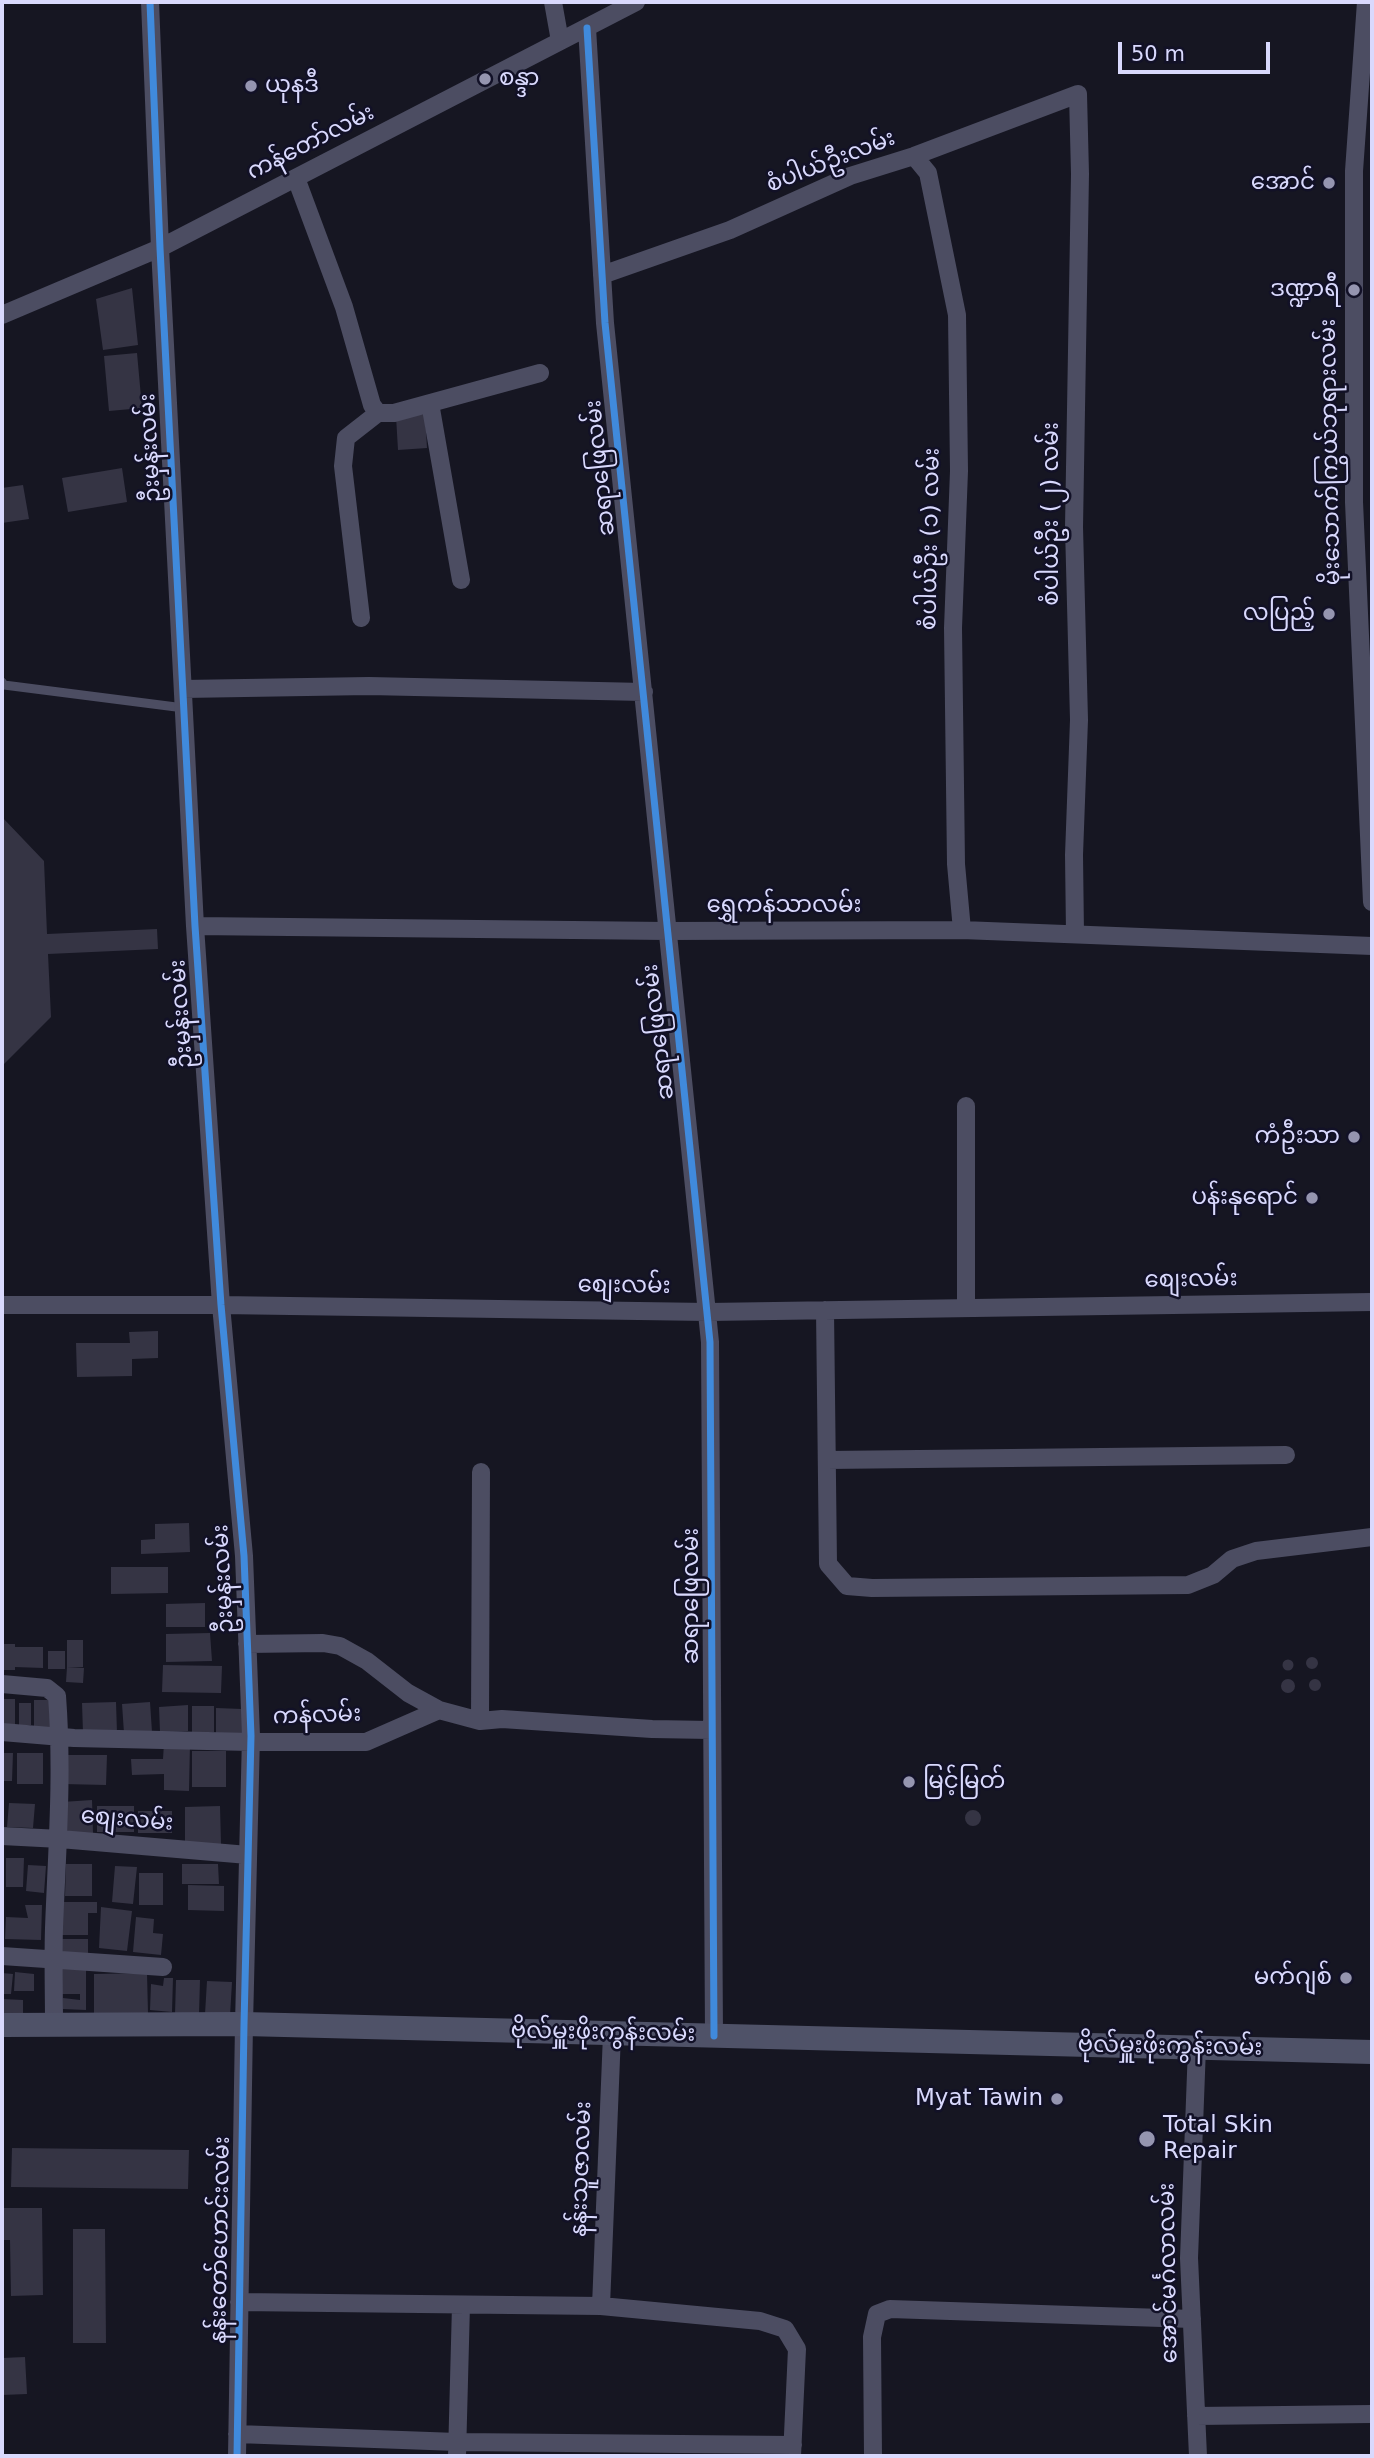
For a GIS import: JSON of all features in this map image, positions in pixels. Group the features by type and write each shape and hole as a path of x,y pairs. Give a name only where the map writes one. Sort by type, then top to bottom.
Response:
{"street":[{"name":"ဦးမှန်းလမ်း","path":"150,2 195,926 220,1305 244,1556 251,1742 244,2024"},
{"path":"553,2 560,41"},
{"name":"ကန်တော်လမ်း","path":"2,315 160,248 636,2"},
{"name":"မိုးသောက်ကြွယ်ဘုရားလမ်း","path":"1366,2 1354,171 1353,502 1372,902"},
{"name":"ဆရာဖြေလမ်း","path":"587,27 605,323 708,1312 712,1427 710,1565 714,2036"},
{"name":"စံပါယ်ဦးလမ်း","path":"602,275 730,230 850,176 914,156 1078,94"},
{"name":"စံပါယ်ဦး (၂) လမ်း","path":"1075,934 1074,855 1079,720 1074,527 1080,174 1078,94"},
{"name":"စံပါယ်ဦး (၁) လမ်း","path":"914,156 929,173 957,315 958,471 953,628 957,864 962,930"},
{"path":"296,178 344,307 372,405 378,413"},
{"path":"361,618 342,466 346,438 378,413 394,412 540,373"},
{"path":"430,403 461,580"},
{"path":"183,690 369,686 644,692"},
{"name":"‌ရွှေကန်သာလမ်း","path":"195,926 667,931 962,930 1372,946"},
{"path":"966,1106 966,1308"},
{"name":"စျေးလမ်း","path":"2,1305 220,1305 708,1312 1372,1302"},
{"path":"825,1310 828,1564 847,1586 1188,1586 1213,1575 1232,1559 1256,1551 1372,1537"},
{"path":"827,1460 1286,1455"},
{"path":"480,1721 481,1472"},
{"path":"247,1644 323,1643 340,1646 367,1661 408,1693 439,1710 480,1721 502,1719 652,1729 711,1730"},
{"path":"2,1684 47,1688 57,1696 60,1736 60,1839 54,1958 54,2025"},
{"name":"ကန်လမ်း","path":"2,1732 251,1742 366,1742 439,1710"},
{"name":"စျေးလမ်း","path":"2,1836 248,1855"},
{"path":"2,1956 163,1967"},
{"name":"ဗိုလ်မှူးဖိုးကွန်းလမ်း","path":"2,2025 244,2024 1372,2052"},
{"name":"နန်းတော်ဟောင်းလမ်း","path":"237,2456 244,2024"},
{"name":"နန်းသူဇာလမ်း","path":"601,2306 612,2034"},
{"name":"အောင်မင်္ဂလာလမ်း","path":"1197,2048 1189,2258 1198,2456"},
{"path":"237,2434 457,2449 792,2451 797,2349 785,2329 760,2321 601,2306 239,2302"},
{"path":"457,2449 461,2305"},
{"path":"873,2456 872,2337 877,2314 890,2309 1192,2319"},
{"path":"1196,2416 1372,2414"}],"lane":[{"path":"2,682 4,685 184,708"}],"building":[{"path":"132,288 138,345 103,350 96,299"},
{"path":"137,353 142,408 109,411 104,356"},
{"path":"425,414 427,448 398,450 396,416"},
{"path":"122,468 127,502 68,512 62,478"},
{"path":"23,485 29,519 2,523 2,488"},
{"path":"2,817 44,861 47,934 157,929 158,949 48,954 51,1017 2,1066"},
{"path":"158,1331 158,1358 132,1359 132,1376 77,1377 76,1343 130,1343 129,1332"},
{"path":"189,1523 190,1552 141,1554 141,1540 155,1539 155,1524"},
{"path":"111,1567 168,1567 168,1593 111,1594"},
{"path":"205,1603 205,1627 166,1627 166,1604"},
{"path":"210,1633 212,1661 166,1662 166,1634"},
{"path":"67,1640 83,1640 83,1667 67,1667"},
{"path":"2,1644 43,1647 43,1668 15,1667 15,1670 2,1670"},
{"path":"48,1651 65,1651 65,1669 48,1669"},
{"path":"1307,1658 1317,1658 1317,1668 1307,1668"},
{"path":"1288,1659 1294,1665 1288,1671 1282,1665"},
{"path":"163,1665 222,1666 221,1693 162,1692"},
{"path":"67,1667 84,1668 83,1683 66,1682"},
{"path":"1285,1679 1291,1679 1295,1686 1291,1693 1285,1693 1281,1689 1281,1683"},
{"path":"1315,1679 1321,1685 1315,1691 1309,1685"},
{"path":"2,1699 15,1699 15,1726 2,1726"},
{"path":"34,1700 54,1700 54,1728 34,1728"},
{"path":"116,1702 117,1733 83,1733 82,1703"},
{"path":"150,1702 152,1732 124,1733 122,1704"},
{"path":"19,1703 31,1703 31,1725 19,1725"},
{"path":"188,1705 188,1731 160,1732 159,1707"},
{"path":"192,1706 214,1706 214,1732 192,1732"},
{"path":"216,1708 242,1709 242,1736 216,1736"},
{"path":"164,1743 190,1744 189,1791 164,1790 164,1774 132,1775 131,1759 163,1759"},
{"path":"192,1751 226,1751 226,1787 192,1787"},
{"path":"2,1753 13,1753 12,1781 2,1781"},
{"path":"17,1753 43,1753 43,1784 17,1784"},
{"path":"64,1755 107,1755 106,1785 63,1784"},
{"path":"92,1800 93,1833 64,1834 62,1802"},
{"path":"9,1803 35,1804 33,1828 7,1827"},
{"path":"97,1806 134,1806 134,1832 97,1832"},
{"path":"220,1806 221,1844 185,1845 185,1807"},
{"path":"973,1810 981,1818 973,1826 965,1818"},
{"path":"138,1811 172,1811 172,1833 138,1833"},
{"path":"6,1858 24,1858 23,1887 6,1887"},
{"path":"66,1864 92,1864 92,1896 65,1896"},
{"path":"182,1864 218,1864 219,1884 182,1884"},
{"path":"28,1865 46,1866 44,1893 26,1891"},
{"path":"115,1866 137,1867 133,1904 112,1902"},
{"path":"139,1873 163,1873 163,1905 139,1905"},
{"path":"188,1885 224,1886 224,1911 188,1910"},
{"path":"57,1902 97,1902 97,1913 88,1913 88,1935 57,1935"},
{"path":"25,1905 42,1905 41,1940 5,1939 6,1917 28,1918"},
{"path":"101,1907 132,1911 127,1951 99,1948"},
{"path":"136,1917 154,1919 153,1933 163,1934 161,1955 133,1952"},
{"path":"57,1939 88,1939 88,1957 57,1957"},
{"path":"55,1963 86,1963 86,2010 63,2009 63,1998 80,2000 80,1994 57,1994"},
{"path":"15,1972 34,1974 34,1991 14,1991"},
{"path":"2,1973 13,1974 11,1994 2,1994"},
{"path":"147,1973 148,2013 94,2014 94,1974"},
{"path":"164,1978 173,1978 172,2012 150,2010 151,1984 163,1986"},
{"path":"176,1980 200,1980 199,2015 175,2014"},
{"path":"207,1981 232,1982 230,2016 205,2014"},
{"path":"2,1999 23,2000 23,2015 2,2014"},
{"path":"12,2148 189,2150 188,2189 11,2187"},
{"path":"2,2208 42,2208 43,2295 11,2296 10,2240 2,2240"},
{"path":"73,2229 105,2229 106,2343 73,2343"},
{"path":"25,2357 27,2394 2,2395 2,2358"}],"cycle path":[{"path":"150,2 195,926 221,1305 244,1556 251,1736 237,2456"},
{"path":"587,28 605,323 710,1342 714,2036"}],"place":[{"name":"စန္ဒာ","path":"485,79"},
{"name":"ယုနဒီ","path":"251,86"},
{"name":"အောင်","path":"1329,183"},
{"name":"ဒဏ္ဍာရီ","path":"1354,290"},
{"name":"လပြည့်","path":"1329,614"},
{"name":"ကံဦးသာ","path":"1354,1137"},
{"name":"ပန်းနုရောင်","path":"1312,1198"},
{"name":"မြင့်မြတ်","path":"909,1782"},
{"name":"မက်ဂျစ်","path":"1346,1978"},
{"name":"Myat Tawin","path":"1057,2099"},
{"name":"Total Skin Repair","path":"1147,2139"}]}
